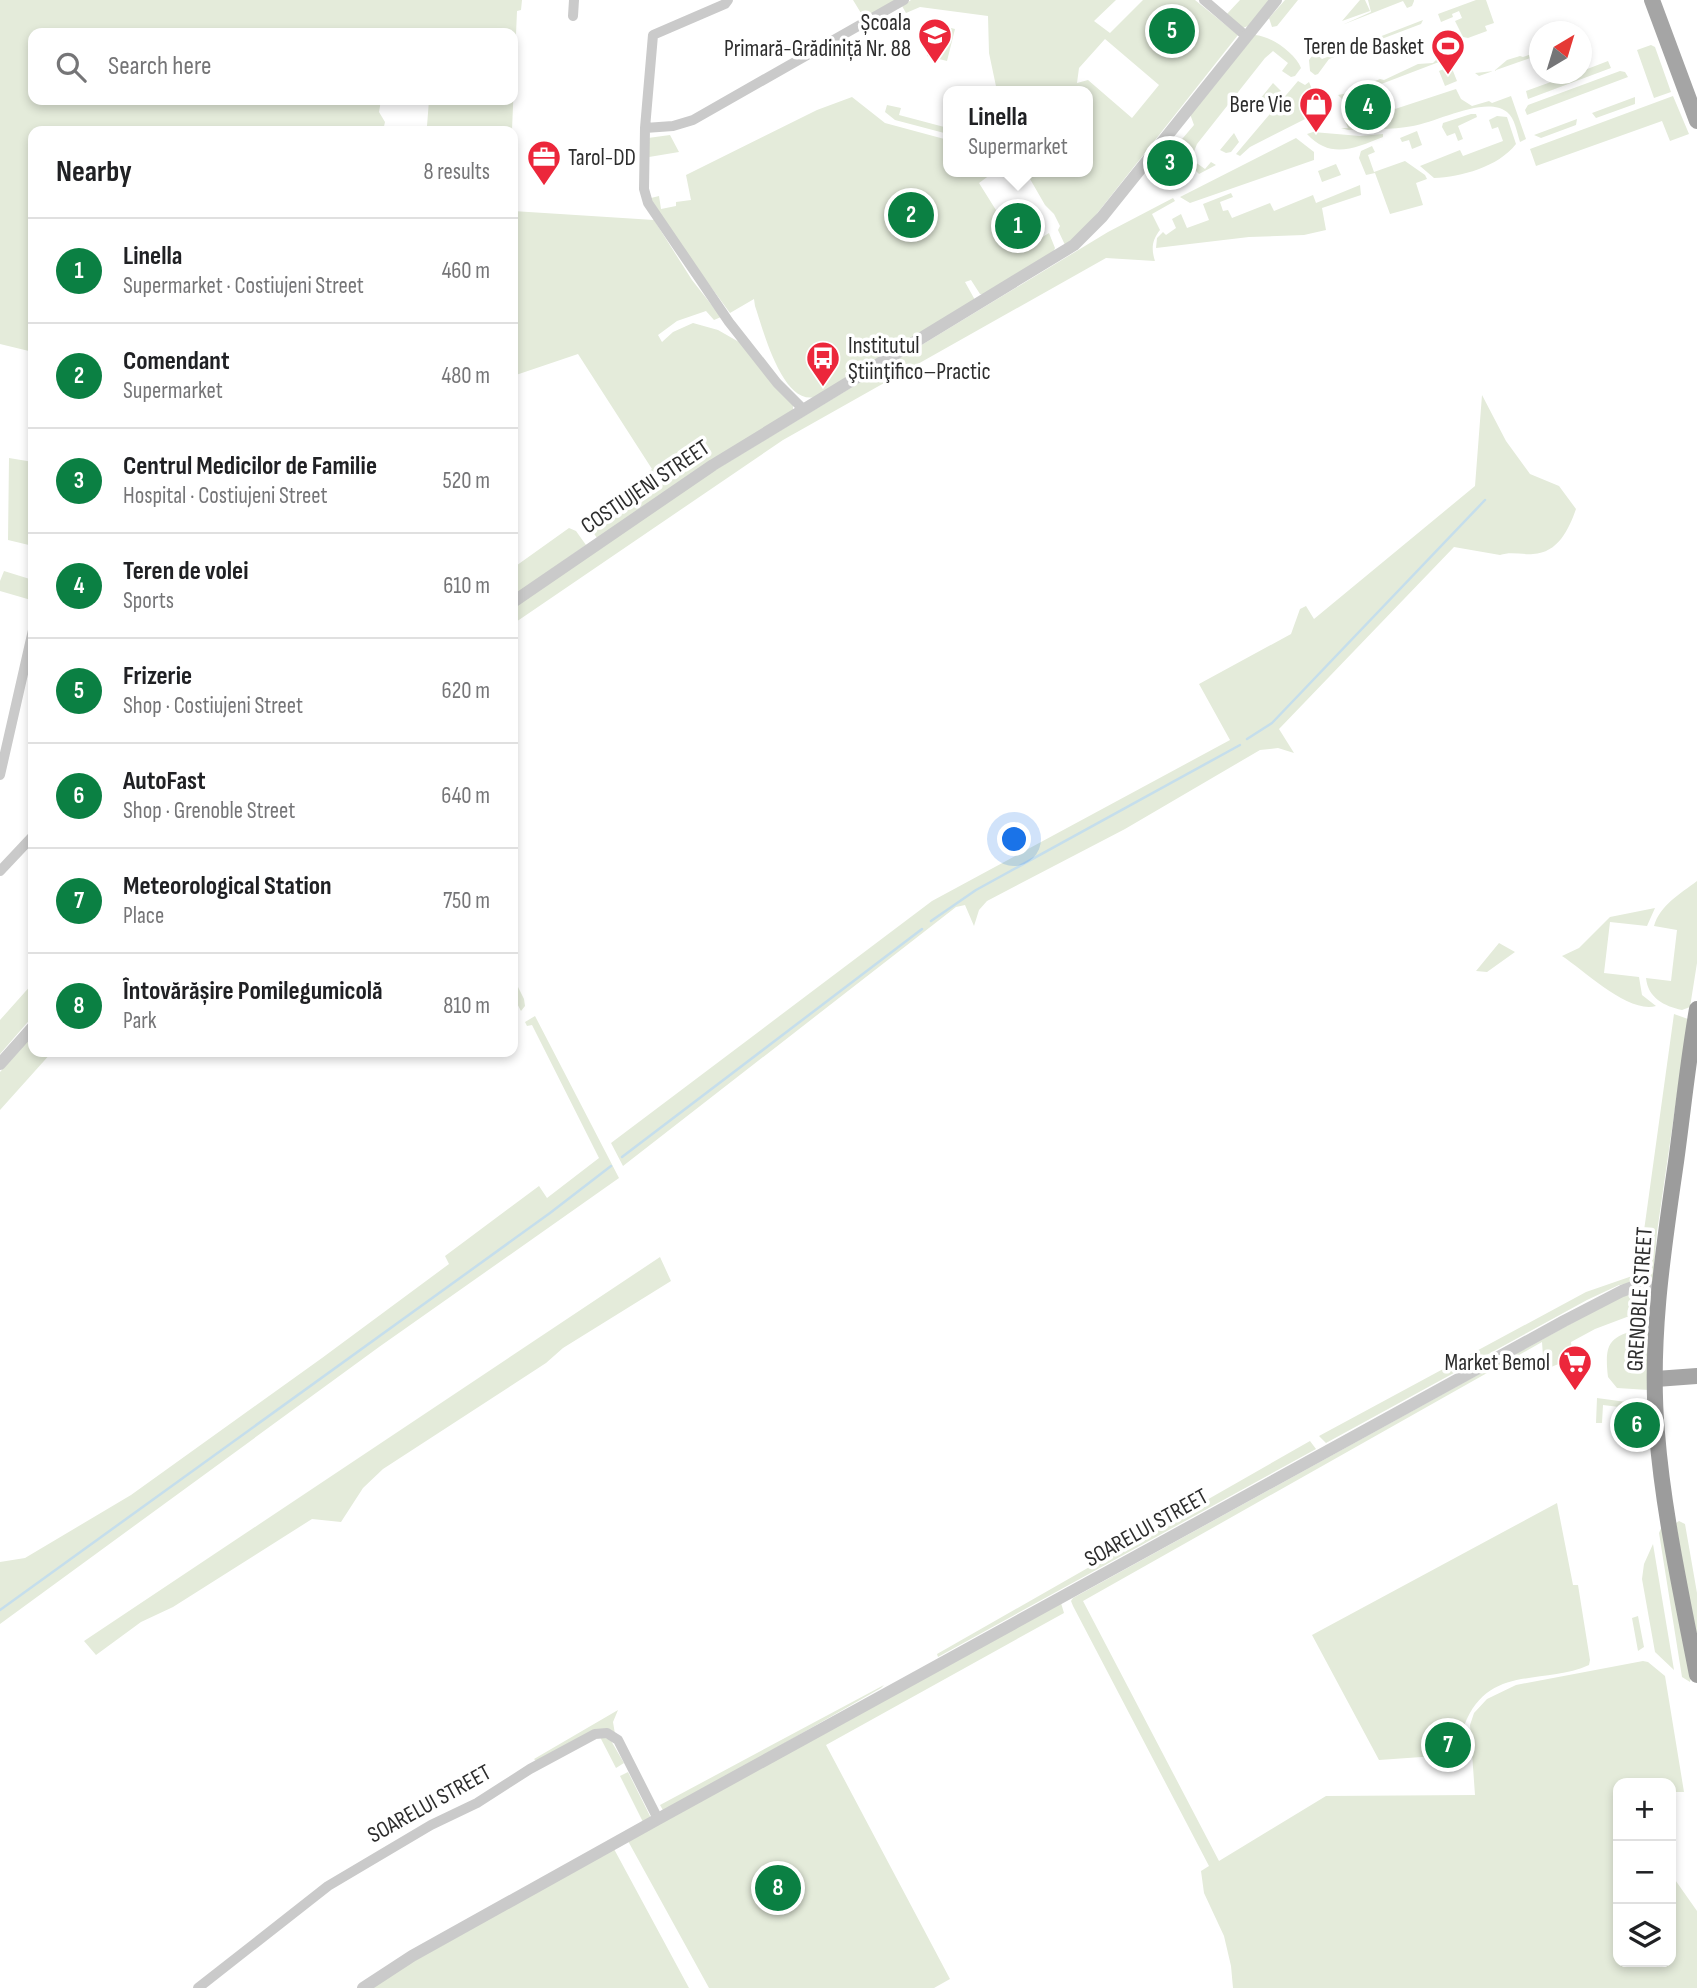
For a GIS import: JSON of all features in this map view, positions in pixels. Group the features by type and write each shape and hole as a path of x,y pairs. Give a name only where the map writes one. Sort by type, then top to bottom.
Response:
{"highway":[{"name":"GRENOBLE STREET","path":"1697,1009 1663,1245 1656,1379 1658,1446 1697,1675"}],"main road":[{"path":"1652,0 1694,103 1697,121"},
{"path":"1656,1379 1697,1376"}],"street":[{"path":"573,16 574,0"},
{"path":"728,0 725,4 653,35 645,128 644,188 654,215 729,322 777,383 804,410"},
{"path":"645,128 673,126 693,120 904,0"},
{"path":"1204,0 1246,36"},
{"name":"COSTIUJENI STREET","path":"518,599 680,487 1078,242 1102,217 1276,0"},
{"path":"0,775 28,652"},
{"path":"0,871 28,841"},
{"path":"0,1064 28,1033"},
{"name":"SOARELUI STREET","path":"363,1988 412,1956 658,1819 1599,1302 1633,1287 1659,1287"},
{"name":"SOARELUI STREET","path":"198,1988 339,1879 595,1734 607,1733 618,1740 658,1819"}],"green space":[{"path":"0,0 522,0 521,10 517,11 516,28 28,28 28,105 380,105 379,112 385,122 384,126 28,126 28,351 0,344"},
{"path":"853,0 897,0 864,18"},
{"path":"911,0 1116,0 1094,21 1110,33 1143,0 1195,0 1238,35 1084,230 1065,245 1054,214 1045,205 1029,177 1093,177 1093,86 996,86 989,53 988,16 920,7 906,13 902,6","holes":["1105,39 1159,85 1132,118 1088,80 1077,83 1079,68"]},
{"path":"1240,0 1271,0 1248,26 1243,28 1226,15"},
{"path":"1285,0 1298,0 1277,26 1272,27 1269,18"},
{"path":"1360,0 1365,0 1370,11 1342,21"},
{"path":"1368,0 1414,1 1412,6 1407,8 1403,1 1342,25 1371,12"},
{"path":"1476,0 1486,0 1494,23 1485,26 1487,31 1468,38 1463,37 1455,21 1462,18 1459,11 1441,22 1438,14"},
{"path":"1423,20 1421,24 1329,59 1318,74 1310,71 1309,60 1315,52 1322,59"},
{"path":"935,24 955,29 947,61 927,56"},
{"path":"1255,35 1268,38 1282,46 1301,68 1291,77 1282,71 1288,63 1273,51 1265,58 1197,144 1191,159 1205,169 1211,162 1216,165 1199,174 1181,156 1171,152 1194,125 1190,114"},
{"path":"1651,45 1655,47 1671,92 1654,98 1637,50"},
{"path":"1450,52 1452,57 1342,99 1338,95 1359,91 1368,84 1384,80 1418,64 1433,63 1441,55"},
{"path":"1529,55 1529,59 1495,71 1507,60"},
{"path":"1608,61 1611,68 1592,75 1592,67"},
{"name":"Teren de Basket","path":"1451,66 1457,81 1445,86 1439,71"},
{"path":"1493,71 1479,76 1475,73"},
{"path":"1620,71 1625,72 1628,77 1527,115 1525,110 1528,105 1585,84 1592,84 1592,81"},
{"path":"1298,81 1305,85 1309,82 1319,105 1317,113 1250,147 1240,156 1236,154"},
{"path":"1273,83 1281,91 1269,105 1260,99"},
{"path":"1545,84 1568,84 1528,99 1526,91"},
{"path":"1456,89 1461,99 1472,106 1511,96 1526,139 1520,142 1514,122 1507,112 1487,106 1405,127 1348,130 1341,128 1348,128 1345,121 1394,106 1395,109"},
{"path":"1673,96 1689,134 1670,141 1662,121 1536,166 1530,149"},
{"path":"852,97 885,123 943,139 943,177 987,177 979,183 1021,250 1049,233 1055,248 1053,253 985,295 980,294 971,280 965,282 975,300 815,397 803,396 784,378 763,331 754,299 730,313 656,212 651,198 659,196 661,209 676,206 676,202 691,200 686,175 817,110"},
{"path":"1635,97 1635,104 1596,118 1592,113"},
{"path":"429,105 513,105 512,126 427,126"},
{"path":"887,105 901,108 899,115 943,127 943,133 895,120 885,112"},
{"path":"1476,114 1477,117 1458,126 1463,139 1458,141 1455,133 1447,136 1442,127 1443,123"},
{"path":"1497,116 1507,117 1516,144 1499,159 1467,173 1434,178 1420,166 1460,150 1463,156 1503,141 1498,127 1492,129 1489,120"},
{"path":"1577,119 1576,125 1541,138 1534,135"},
{"path":"1417,131 1422,145 1412,149 1409,140 1402,142 1400,138"},
{"path":"1313,132 1360,136 1383,134 1383,137 1353,148 1334,149 1316,142 1307,134"},
{"path":"1234,133 1239,142 1231,152 1220,150"},
{"path":"670,135 679,152 649,157 648,138"},
{"path":"1296,138 1314,152 1314,160 1190,203 1180,197"},
{"path":"1372,146 1375,152 1368,155 1374,172 1405,161 1425,175 1427,179 1416,183 1423,205 1390,214 1375,173 1366,175 1359,158 1361,151"},
{"path":"1336,164 1341,175 1322,182 1318,171"},
{"path":"1360,185 1361,195 1322,208 1326,230 1304,235 1249,237 1156,248 1157,238 1163,232 1166,235 1176,228 1172,219 1181,214 1187,228 1209,220 1203,204 1231,193 1233,197 1220,202 1223,211 1228,210 1232,218 1270,203 1274,211 1313,195 1316,203"},
{"path":"1173,198 1175,201 1152,214 1160,230 1153,245 1155,261 1106,258 783,440 518,621 518,604 679,492 1108,232"},
{"path":"518,211 654,220 692,280 721,317 714,320 706,311 677,321 658,335 662,342 673,332 693,323 718,330 739,342 793,404 793,410 597,538 585,516 652,469 578,354 518,374"},
{"path":"1482,395 1506,441 1530,474 1559,486 1576,509 1566,532 1556,545 1542,553 1500,555 1454,547 1279,729 1294,753 1278,748 1260,750 1125,829 987,901 979,910 974,926 965,905 956,907 623,1166 611,1143 932,901 1230,740 1199,684 1291,634 1300,609 1306,606 1314,619 1475,486"},
{"path":"9,458 28,461 28,545 8,540"},
{"path":"569,528 576,531 586,545 518,593 518,564"},
{"path":"4,571 28,578 28,599 0,591"},
{"path":"1697,881 1697,963 1690,1007 1682,1010 1658,1000 1650,991 1646,978 1671,981 1677,930 1654,926 1666,906"},
{"path":"1655,908 1647,926 1610,922 1604,973 1639,977 1642,995 1656,1006 1645,1007 1620,998 1562,956 1579,948 1610,917"},
{"path":"1499,943 1515,952 1487,972 1476,971"},
{"path":"518,987 525,1006 521,1011 518,1005"},
{"path":"28,989 28,1022 0,1054 0,1020"},
{"path":"1674,1014 1688,1019 1657,1232 1653,1281 1619,1285 1587,1300 1326,1443 1319,1436 1586,1292 1638,1274"},
{"path":"535,1016 619,1178 379,1347 0,1624 0,1562 25,1558 131,1495 449,1264 445,1256 539,1186 547,1198 599,1158 532,1025 527,1026 525,1022"},
{"path":"28,1041 28,1057 48,1057 0,1110 0,1072"},
{"path":"660,1257 671,1281 563,1348 546,1363 383,1469 363,1488 341,1522 312,1519 173,1607 141,1622 96,1655 84,1641"},
{"path":"1637,1293 1651,1296 1648,1309 1595,1329 1571,1342 1573,1358 1544,1370 1542,1342 1083,1601 1219,1861 1326,1796 1475,1795 1470,1725 1474,1713 1487,1699 1516,1685 1648,1662 1665,1676 1684,1792 1676,1792 1676,1778 1613,1778 1613,1967 1676,1967 1676,1881 1697,1911 1697,1988 1233,1988 1224,1936 1204,1893 1201,1871 1209,1866 1071,1601 1621,1296"},
{"path":"1648,1326 1649,1390 1617,1388 1608,1377 1609,1346 1619,1336"},
{"path":"1597,1398 1641,1404 1646,1407 1651,1417 1627,1416 1627,1408 1603,1405 1602,1423 1596,1423"},
{"path":"1310,1441 1316,1449 938,1657 937,1654"},
{"path":"1557,1503 1573,1585 1578,1585 1589,1665 1571,1671 1518,1680 1487,1693 1474,1706 1464,1726 1434,1732 1436,1756 1379,1760 1312,1635"},
{"path":"1679,1521 1685,1524 1697,1593 1697,1650 1676,1523"},
{"path":"1662,1526 1690,1682 1682,1677 1659,1533"},
{"path":"1653,1544 1674,1670 1655,1652 1642,1579 1644,1564"},
{"path":"1061,1603 1064,1613 826,1745 950,1979 934,1988 709,1988 628,1841"},
{"path":"1638,1616 1644,1647 1638,1651 1632,1618"},
{"path":"884,1685 664,1812 660,1805"},
{"path":"618,1710 613,1722 615,1734 595,1730 537,1762 534,1759"},
{"path":"600,1737 610,1739 624,1763 616,1768"},
{"path":"628,1772 651,1818 643,1822 620,1776"},
{"path":"614,1849 689,1988 366,1988"}],"waterway":[{"path":"1247,739 1272,723 1485,500"},
{"path":"931,921 976,890 1240,745"},
{"path":"622,1157 922,929"},
{"path":"0,1610 550,1213 611,1166"}],"place":[{"name":"Frizerie","path":"1172,31"},
{"name":"Școala Primară-Grădiniță Nr. 88","path":"935,65"},
{"name":"Teren de Basket","path":"1448,76"},
{"name":"Teren de volei","path":"1368,107"},
{"name":"Bere Vie","path":"1316,134"},
{"name":"Centrul Medicilor de Familie","path":"1170,163"},
{"name":"Tarol-DD","path":"544,187"},
{"name":"Comendant","path":"911,215"},
{"name":"Linella","path":"1018,226"},
{"name":"Institutul Ştiinţifico–Practic","path":"823,388"},
{"name":"Market Bemol","path":"1575,1392"},
{"name":"AutoFast","path":"1637,1425"},
{"name":"Meteorological Station","path":"1448,1745"},
{"name":"Întovărășire Pomilegumicolă","path":"778,1888"}]}
